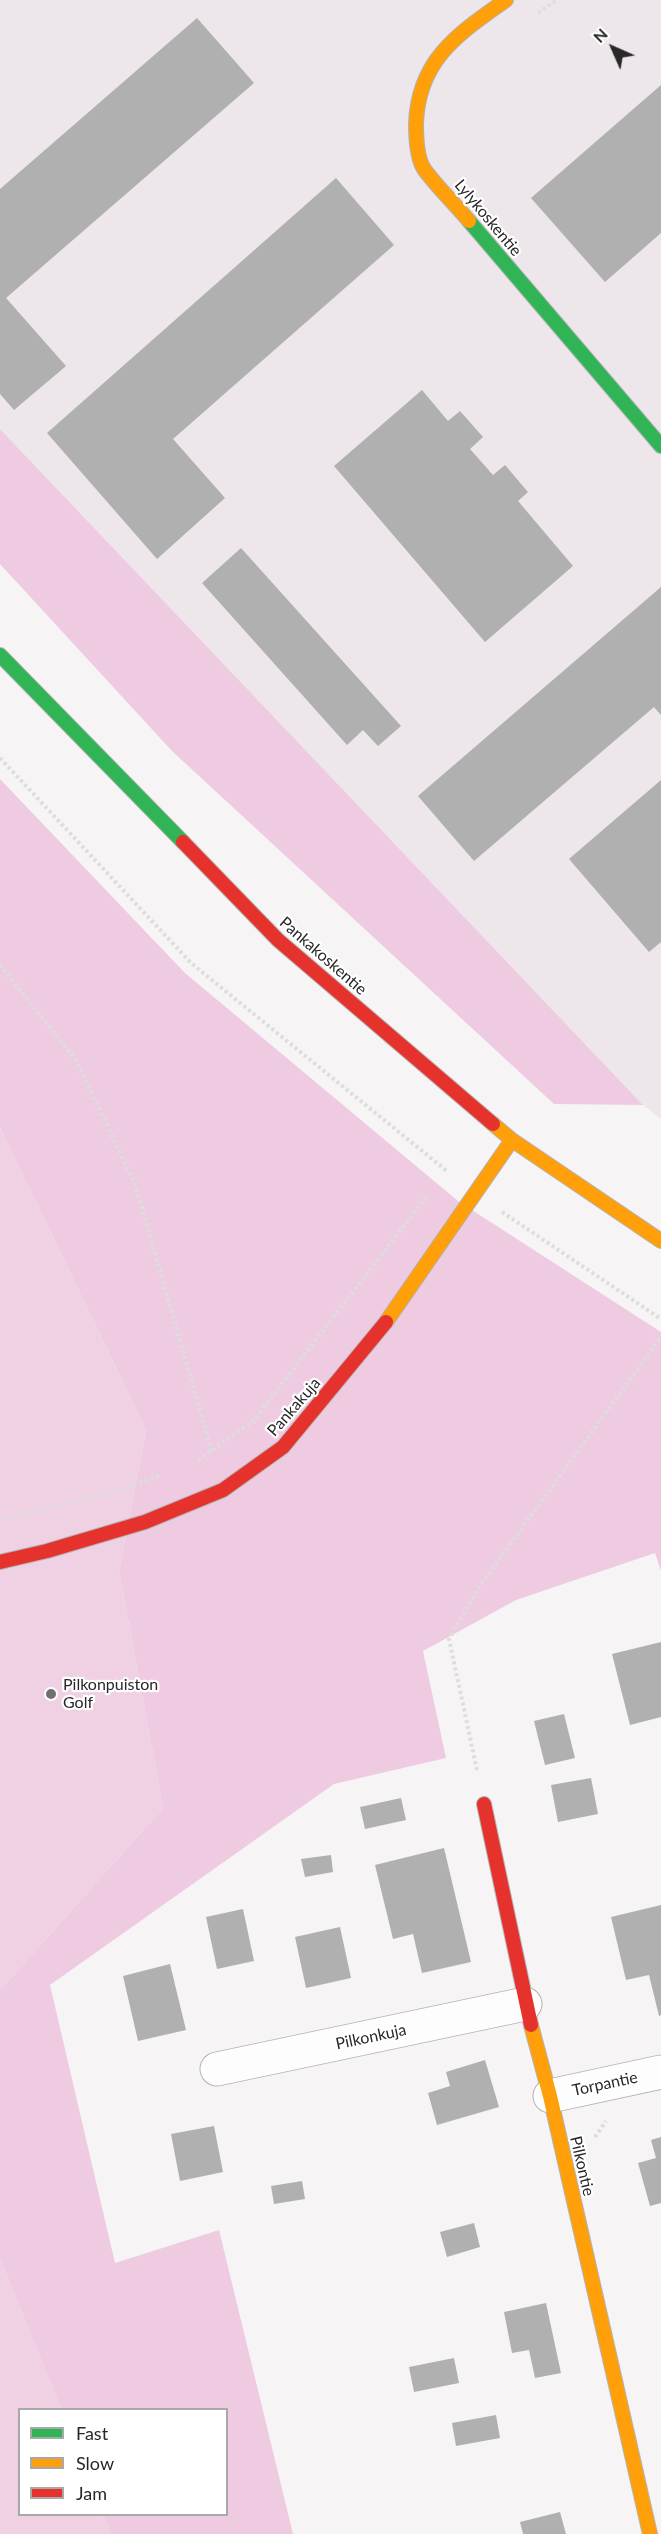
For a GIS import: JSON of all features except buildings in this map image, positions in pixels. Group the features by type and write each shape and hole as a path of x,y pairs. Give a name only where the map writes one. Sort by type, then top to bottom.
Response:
{"street":[{"name":"Lylykoskentie","path":"506,0 454,36 432,64 418,95 416,131 423,167 661,446"},
{"name":"Pankakoskentie","path":"0,655 278,940 512,1140 661,1241"},
{"name":"Pankakuja","path":"0,1562 47,1551 145,1522 223,1490 284,1447 380,1330 512,1140"},
{"name":"Pilkontie","path":"484,1804 525,2004 550,2096 650,2534"},
{"name":"Pilkonkuja","path":"217,2069 525,2004"},
{"name":"Torpantie","path":"550,2096 661,2072"}],"path":[{"path":"531,18 557,0"},
{"path":"0,758 191,963 493,1207 661,1318"},
{"path":"0,965 75,1059 135,1184 223,1490"},
{"path":"439,1180 446,1171"},
{"path":"195,1462 254,1420 432,1190"},
{"path":"484,1804 449,1639 479,1587 661,1337"},
{"path":"0,1520 115,1491 165,1473"}],"shaded area":[{"path":"0,0 661,0 661,1119 643,1105 0,429"},
{"path":"0,429 643,1105 554,1104 172,751 0,564"},
{"path":"0,779 185,973 458,1201 661,1332 661,1571 655,1553 516,1600 423,1651 446,1758 334,1784 50,1985 115,2263 219,2230 293,2534 111,2534 103,2516 228,2516 228,2408 61,2408 0,2259 0,1990 163,1808 119,1571 146,1430 0,1128"},
{"path":"0,1128 146,1430 119,1571 163,1808 0,1990"},
{"path":"0,2259 61,2408 18,2408 18,2516 103,2516 111,2534 0,2534"}],"traffic: fast":[{"path":"469,221 661,446"},
{"path":"0,655 183,842"}],"traffic: slow":[{"path":"469,221 424,169 418,153 416,135 418,102 424,82 444,51 457,37 506,0"},
{"path":"493,1124 512,1140 661,1241"},
{"path":"386,1322 512,1140"},
{"path":"531,2025 550,2096 650,2534"}],"traffic: jam":[{"path":"183,842 278,940 493,1124"},
{"path":"0,1562 47,1551 145,1522 223,1490 283,1447 386,1322"},
{"path":"484,1804 531,2025"}],"place":[{"name":"Pilkonpuiston Golf","path":"51,1694"}]}
